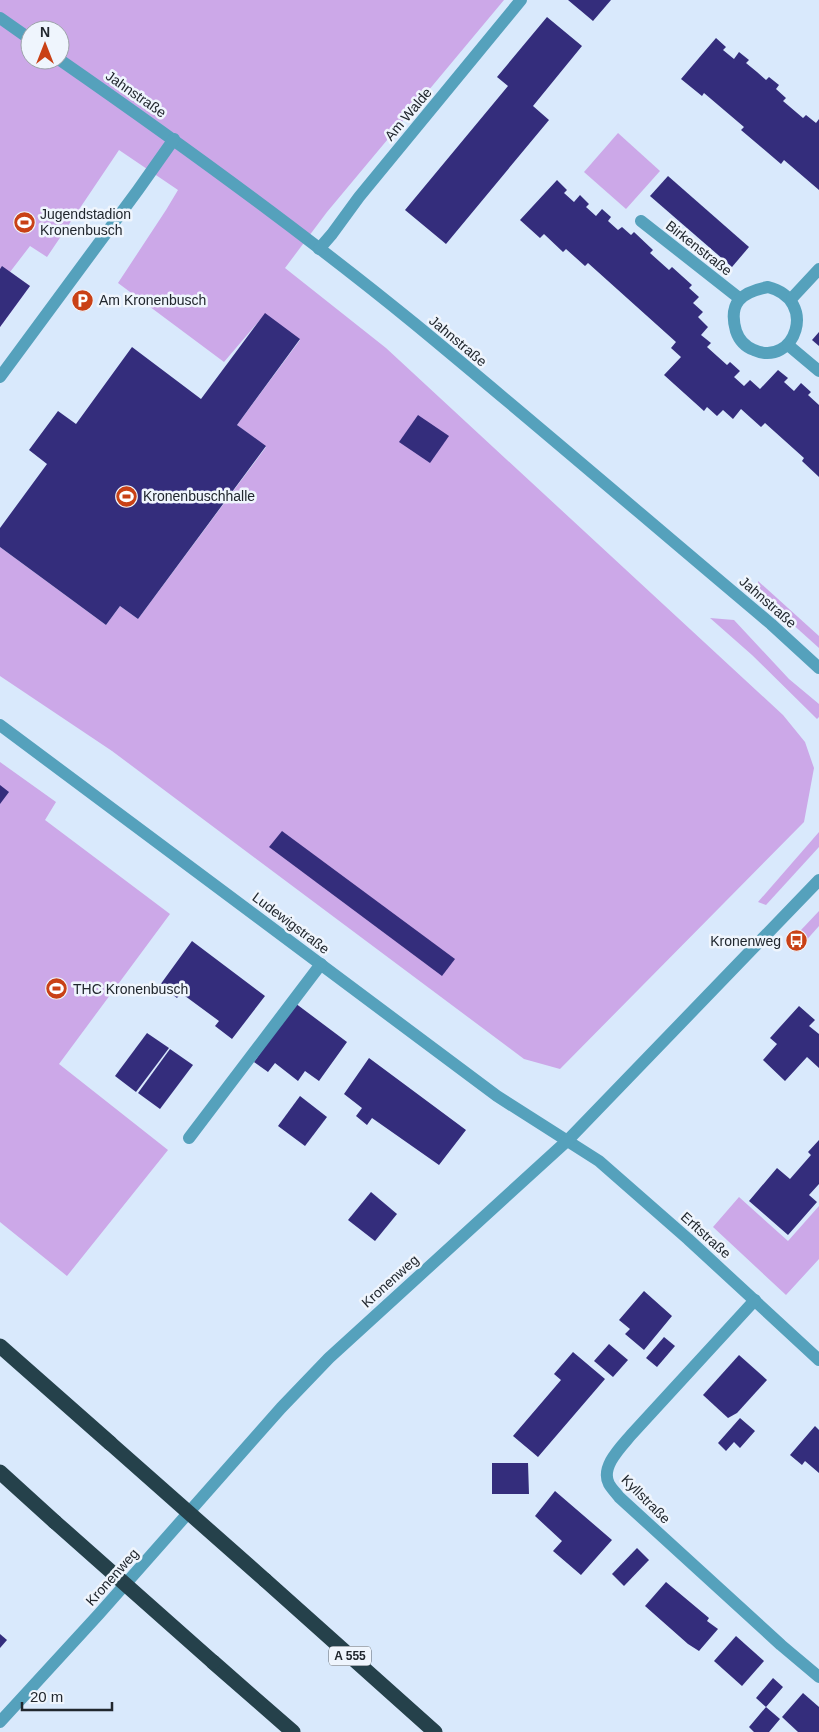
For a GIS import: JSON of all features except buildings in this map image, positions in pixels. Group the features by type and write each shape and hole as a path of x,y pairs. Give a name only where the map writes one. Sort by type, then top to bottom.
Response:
{"highway":[{"name":"A 555","path":"0,1346 435,1732"},
{"path":"0,1472 293,1732"}],"street":[{"name":"Am Walde","path":"319,249 358,197 521,0"},
{"path":"0,18 20,32"},
{"name":"Jahnstraße","path":"70,67 174,139 422,330 771,624 819,668"},
{"path":"0,376 174,139"},
{"name":"Birkenstraße","path":"641,221 739,298"},
{"path":"792,298 819,269"},
{"path":"768,287 779,290 792,298 798,308 800,323 797,334 779,352 758,352 748,348 737,334 734,323 733,309 739,298 756,289 768,287"},
{"path":"788,345 819,371"},
{"name":"Ludewigstraße","path":"0,725 497,1096 568,1140"},
{"name":"Kronenweg","path":"0,1722 99,1614 281,1408 329,1358 568,1140 819,880"},
{"path":"189,1138 321,964"},
{"name":"Erftstraße","path":"568,1140 600,1161 819,1360"},
{"name":"Kyllstraße","path":"755,1300 631,1434 607,1470 608,1482 619,1497 781,1646 819,1677"}],"shaded area":[{"path":"0,0 504,0 327,212 285,268 386,348 783,715 805,742 814,768 804,822 560,1069 524,1059 112,751 0,676 0,547 106,625 120,606 138,619 266,447 237,425 300,340 265,314 224,362 118,283 178,190 119,150 47,257 30,246 10,272 30,286 0,327"},
{"path":"618,133 660,171 626,209 584,172"},
{"path":"758,581 819,636 819,648 759,594"},
{"path":"710,618 734,620 789,679 819,704 819,717 817,719 752,655"},
{"name":"THC Kronenbusch","path":"0,762 56,802 45,820 170,914 59,1064 168,1150 67,1276 0,1222"},
{"path":"819,832 819,847 766,905 758,902"},
{"path":"819,911 819,926 803,944 801,930"},
{"path":"739,1197 788,1241 819,1206 819,1259 786,1295 713,1227"}],"place":[{"name":"Jugendstadion Kronenbusch","path":"24,222"},
{"name":"Am Kronenbusch","path":"83,300"},
{"name":"Kronenbuschhalle","path":"127,496"},
{"name":"Kronenweg","path":"797,941"},
{"name":"THC Kronenbusch","path":"57,989"}]}
